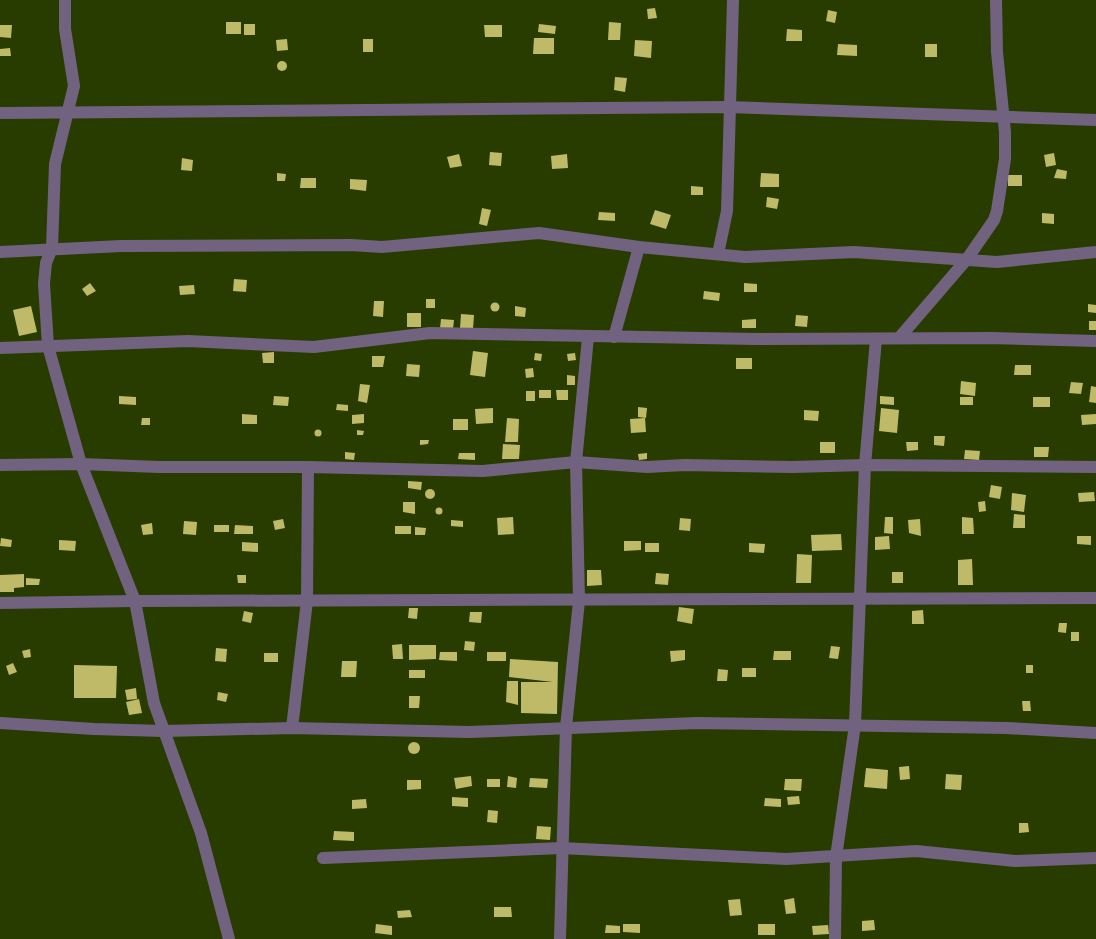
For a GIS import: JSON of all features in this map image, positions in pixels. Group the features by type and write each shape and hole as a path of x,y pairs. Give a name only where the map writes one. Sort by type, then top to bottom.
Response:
{"street":[{"path":"65,0 65,29 74,86 69,114 55,164 52,248 45,270 48,346 81,464 135,601 154,703 200,833 229,939"},
{"path":"718,254 727,210 734,0"},
{"path":"899,338 967,259 994,220 997,211 1005,159 997,52 996,0"},
{"path":"0,113 69,114 729,107 1096,120"},
{"path":"0,252 52,248 351,245 382,247 539,233 639,247 745,257 854,252 1014,261 1096,252"},
{"path":"614,337 639,247"},
{"path":"0,348 188,340 304,347 430,333 588,337 1096,340"},
{"path":"560,939 561,848 566,727 579,601 576,462 588,337"},
{"path":"835,939 836,856 855,725 858,598 865,465 876,339"},
{"path":"0,465 81,464 160,467 308,467 483,471 576,462 654,467 685,465 792,467 865,465 1096,467"},
{"path":"292,728 307,601 308,467"},
{"path":"0,604 135,601 1096,598"},
{"path":"0,723 164,731 292,728 469,732 697,723 1007,728 1096,733"},
{"path":"323,858 561,848 741,858 836,856 916,851 1015,861 1096,858"}],"building":[{"path":"655,8 657,18 648,19 647,9"},
{"path":"828,10 837,12 835,23 826,21"},
{"path":"226,22 241,22 241,34 226,34"},
{"path":"609,22 621,23 620,40 608,40"},
{"path":"244,24 255,24 255,35 244,35"},
{"path":"539,24 556,26 555,34 538,32"},
{"path":"0,25 12,25 11,38 0,37"},
{"path":"484,25 502,25 502,37 485,37"},
{"path":"787,29 802,30 802,41 786,41"},
{"path":"534,38 554,38 554,54 533,54"},
{"path":"287,39 288,50 277,51 276,40"},
{"path":"363,39 373,39 373,52 363,52"},
{"path":"635,40 652,41 651,58 634,56"},
{"path":"838,44 857,45 857,56 837,55"},
{"path":"925,44 937,44 937,57 925,57"},
{"path":"10,48 11,56 0,56 0,49"},
{"path":"280,61 284,61 287,66 286,70 280,71 277,68 277,64"},
{"path":"615,77 627,78 625,92 614,90"},
{"path":"490,152 502,153 501,166 489,165"},
{"path":"1054,153 1056,165 1046,167 1044,155"},
{"path":"459,154 462,166 450,168 447,157"},
{"path":"567,154 568,168 552,169 551,156"},
{"path":"182,158 193,160 192,171 181,170"},
{"path":"1057,169 1067,171 1066,179 1054,178"},
{"path":"277,173 286,174 285,181 277,181"},
{"path":"761,173 779,174 779,187 760,187"},
{"path":"1008,175 1022,175 1022,186 1008,186"},
{"path":"301,178 316,178 316,188 300,188"},
{"path":"350,179 367,180 366,191 350,189"},
{"path":"691,186 703,187 703,195 691,195"},
{"path":"767,197 779,199 777,209 766,207"},
{"path":"482,208 491,210 487,226 479,224"},
{"path":"655,210 671,215 666,229 650,224"},
{"path":"599,212 615,213 615,221 598,220"},
{"path":"1042,213 1054,214 1054,224 1042,223"},
{"path":"234,279 247,280 246,292 233,291"},
{"path":"90,283 96,291 87,296 82,289"},
{"path":"744,283 757,284 757,292 744,292"},
{"path":"194,285 195,294 180,295 179,286"},
{"path":"704,291 720,293 719,301 703,299"},
{"path":"426,299 435,299 435,308 426,308"},
{"path":"374,301 384,301 383,317 373,316"},
{"path":"495,303 499,307 495,311 491,307"},
{"path":"1088,304 1096,305 1096,313 1088,312"},
{"path":"31,306 37,332 19,336 13,310"},
{"path":"515,306 526,308 525,317 515,316"},
{"path":"407,313 421,313 421,327 407,327"},
{"path":"461,314 474,315 473,329 460,328"},
{"path":"796,315 808,316 807,327 795,326"},
{"path":"441,319 454,320 453,329 440,328"},
{"path":"756,319 756,328 742,328 742,320"},
{"path":"1089,321 1096,321 1096,330 1089,330"},
{"path":"473,351 488,353 485,377 470,375"},
{"path":"274,352 274,363 263,363 262,353"},
{"path":"535,353 542,354 541,361 534,360"},
{"path":"575,353 576,360 568,361 567,354"},
{"path":"372,356 385,356 383,367 372,367"},
{"path":"736,358 752,358 752,369 736,369"},
{"path":"407,364 420,365 419,377 406,376"},
{"path":"1015,365 1031,365 1031,375 1014,375"},
{"path":"533,368 534,377 526,378 525,369"},
{"path":"567,375 575,376 575,385 567,385"},
{"path":"961,381 976,383 975,396 960,394"},
{"path":"1071,382 1083,383 1081,394 1069,393"},
{"path":"360,384 370,385 367,403 358,401"},
{"path":"1091,386 1096,387 1096,403 1089,402"},
{"path":"539,390 551,390 551,398 539,398"},
{"path":"556,390 568,390 568,400 557,400"},
{"path":"526,391 535,391 535,401 526,401"},
{"path":"119,396 136,397 136,405 119,404"},
{"path":"274,396 289,397 288,406 273,405"},
{"path":"880,396 894,397 894,405 880,404"},
{"path":"960,397 973,397 973,405 960,405"},
{"path":"1033,397 1050,397 1050,407 1033,407"},
{"path":"337,404 348,405 348,411 336,410"},
{"path":"638,407 647,408 646,418 638,417"},
{"path":"493,408 493,423 476,424 475,409"},
{"path":"881,408 899,410 897,433 879,431"},
{"path":"804,410 819,411 818,421 804,420"},
{"path":"242,414 257,415 257,424 242,424"},
{"path":"364,414 364,423 352,424 352,415"},
{"path":"1096,414 1096,424 1082,425 1081,415"},
{"path":"142,418 150,418 150,425 141,425"},
{"path":"507,418 519,419 518,442 505,442"},
{"path":"645,418 646,432 631,433 630,419"},
{"path":"453,419 468,419 468,430 453,430"},
{"path":"318,429 322,433 318,437 314,433"},
{"path":"357,430 364,431 363,435 357,435"},
{"path":"934,436 945,436 944,446 934,445"},
{"path":"420,440 429,440 428,444 420,445"},
{"path":"820,442 835,442 835,453 820,453"},
{"path":"906,442 918,442 918,450 907,451"},
{"path":"503,444 520,445 519,459 502,459"},
{"path":"1034,447 1049,447 1048,457 1034,457"},
{"path":"965,450 980,451 979,460 964,459"},
{"path":"345,452 355,453 354,460 345,459"},
{"path":"459,453 475,453 475,460 458,459"},
{"path":"647,453 647,459 639,460 638,454"},
{"path":"408,481 422,482 421,490 408,488"},
{"path":"991,485 1002,487 1000,499 989,497"},
{"path":"428,489 432,489 435,494 434,498 428,499 425,496 425,492"},
{"path":"1094,492 1095,501 1079,502 1078,493"},
{"path":"1012,493 1026,495 1024,512 1011,510"},
{"path":"985,501 986,511 979,512 978,502"},
{"path":"403,502 415,502 415,514 403,512"},
{"path":"439,508 442,511 439,514 436,511"},
{"path":"1014,514 1025,515 1025,528 1013,528"},
{"path":"513,517 514,534 498,535 497,518"},
{"path":"885,517 893,517 893,534 884,533"},
{"path":"962,517 973,518 974,534 962,534"},
{"path":"680,518 691,519 690,531 679,530"},
{"path":"283,519 285,528 275,530 273,521"},
{"path":"920,519 921,536 909,533 908,520"},
{"path":"451,520 463,521 463,527 451,526"},
{"path":"184,521 197,522 196,535 183,534"},
{"path":"152,523 153,534 143,535 141,525"},
{"path":"214,525 229,525 229,532 214,532"},
{"path":"235,525 253,526 253,534 234,534"},
{"path":"395,526 411,526 411,534 395,534"},
{"path":"415,527 426,528 425,535 415,535"},
{"path":"841,534 842,550 812,551 811,535"},
{"path":"889,536 890,549 875,550 875,537"},
{"path":"1077,536 1091,536 1091,545 1077,544"},
{"path":"1,538 12,540 11,547 0,546"},
{"path":"59,540 76,541 75,551 59,550"},
{"path":"624,541 641,541 641,550 624,551"},
{"path":"242,542 258,543 258,552 242,551"},
{"path":"645,543 659,543 659,552 645,552"},
{"path":"749,543 765,544 764,553 749,552"},
{"path":"797,554 812,555 811,583 796,583"},
{"path":"972,559 973,585 958,585 958,560"},
{"path":"587,570 601,570 602,585 587,586"},
{"path":"892,572 903,572 903,583 892,583"},
{"path":"656,573 669,574 668,585 655,584"},
{"path":"24,574 24,587 14,588 14,592 0,592 0,575"},
{"path":"237,575 246,575 246,583 238,583"},
{"path":"26,578 40,579 39,585 26,585"},
{"path":"679,607 694,609 692,624 677,621"},
{"path":"409,608 418,608 417,619 408,618"},
{"path":"923,610 924,624 912,624 912,611"},
{"path":"244,611 253,613 251,623 242,621"},
{"path":"470,612 482,612 481,623 469,622"},
{"path":"1059,623 1067,623 1066,633 1058,632"},
{"path":"1071,632 1079,632 1079,641 1071,641"},
{"path":"465,641 475,642 474,651 464,650"},
{"path":"402,644 403,659 393,659 392,645"},
{"path":"409,645 436,645 436,659 409,660"},
{"path":"831,646 840,647 838,659 829,658"},
{"path":"216,648 227,649 226,662 215,661"},
{"path":"30,649 31,657 24,658 22,651"},
{"path":"685,650 685,660 671,662 670,651"},
{"path":"774,651 791,651 791,660 773,660"},
{"path":"440,652 457,652 457,661 439,660"},
{"path":"487,652 506,652 506,661 487,661"},
{"path":"264,653 278,653 278,662 264,662"},
{"path":"510,659 558,662 557,714 521,713 521,682 553,682 509,677"},
{"path":"342,661 357,661 356,677 341,677"},
{"path":"13,663 17,672 9,675 6,666"},
{"path":"74,665 117,666 116,698 74,698"},
{"path":"1026,665 1033,665 1033,673 1026,673"},
{"path":"742,668 756,668 756,677 742,677"},
{"path":"718,669 728,670 727,681 717,681"},
{"path":"409,670 425,670 425,678 409,678"},
{"path":"507,681 518,681 518,705 506,702"},
{"path":"136,688 137,699 127,700 125,690"},
{"path":"218,692 228,694 226,702 217,700"},
{"path":"409,696 420,696 419,708 409,708"},
{"path":"139,699 142,713 129,715 126,702"},
{"path":"1022,701 1030,701 1031,711 1023,711"},
{"path":"416,742 419,743 419,753 412,754 409,753 408,746 409,743"},
{"path":"909,766 910,779 900,780 899,767"},
{"path":"866,768 888,770 887,789 864,787"},
{"path":"946,774 962,775 961,790 945,789"},
{"path":"471,776 472,786 456,789 454,778"},
{"path":"508,776 517,778 516,788 507,787"},
{"path":"530,778 548,779 547,788 529,787"},
{"path":"487,779 500,779 500,787 487,787"},
{"path":"785,779 802,779 801,791 784,790"},
{"path":"407,780 421,780 421,789 407,790"},
{"path":"799,796 800,804 788,805 787,797"},
{"path":"452,797 468,798 468,807 452,806"},
{"path":"765,798 781,799 781,807 764,806"},
{"path":"366,799 367,808 352,809 352,800"},
{"path":"488,810 498,811 497,823 487,822"},
{"path":"1019,823 1028,823 1029,832 1019,833"},
{"path":"537,826 551,827 550,840 536,839"},
{"path":"334,831 354,832 354,841 333,840"},
{"path":"794,898 796,913 786,914 784,900"},
{"path":"740,899 742,915 730,916 728,900"},
{"path":"494,907 511,907 512,917 494,917"},
{"path":"410,910 412,917 398,918 397,911"},
{"path":"874,920 875,930 862,931 862,921"},
{"path":"376,924 392,926 392,935 375,933"},
{"path":"623,924 640,924 640,933 623,932"},
{"path":"758,924 775,924 775,935 758,935"},
{"path":"606,925 620,926 620,933 605,933"},
{"path":"828,925 829,934 813,935 812,926"}]}
